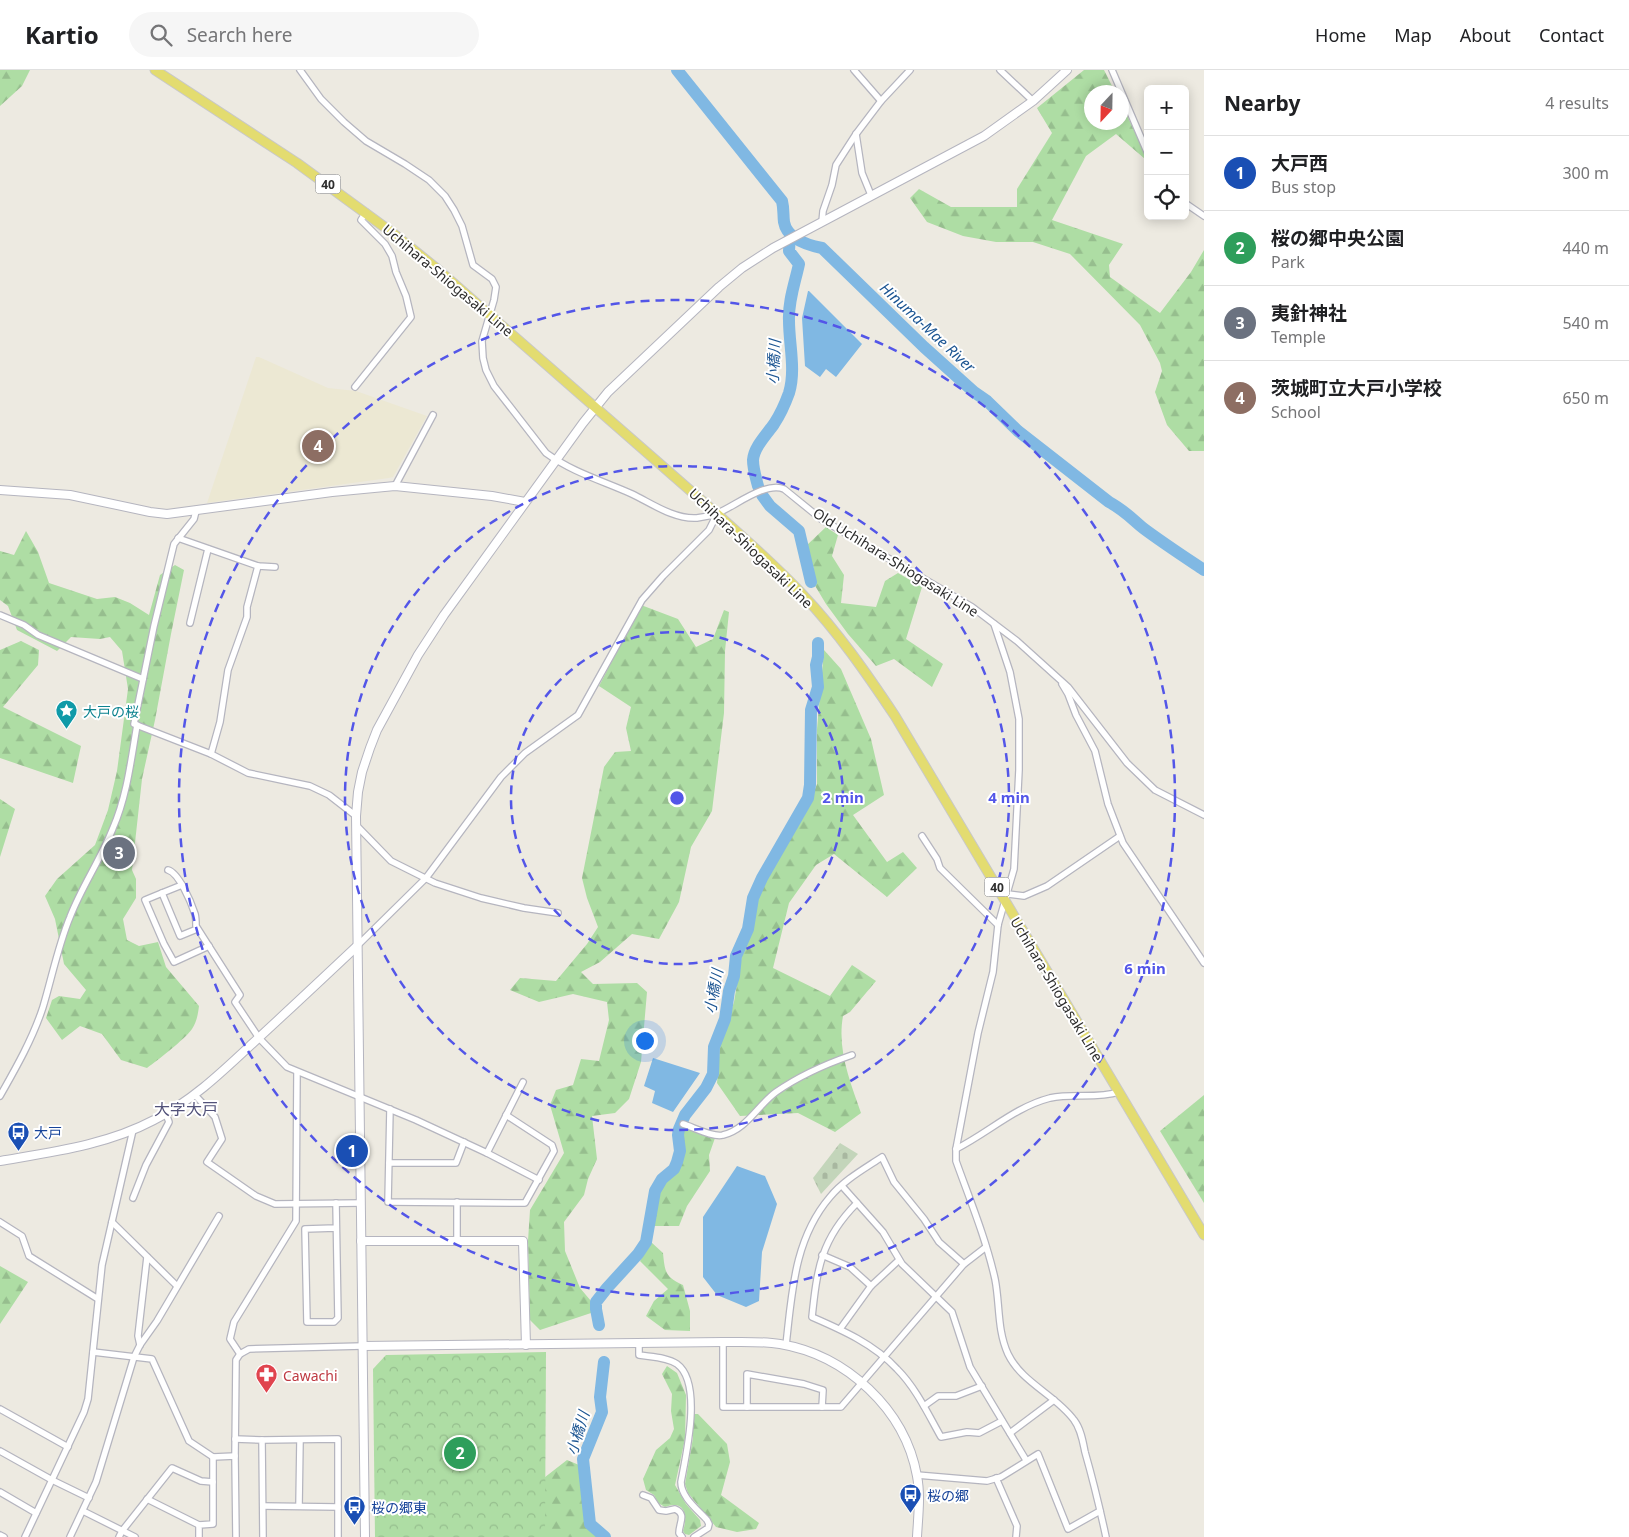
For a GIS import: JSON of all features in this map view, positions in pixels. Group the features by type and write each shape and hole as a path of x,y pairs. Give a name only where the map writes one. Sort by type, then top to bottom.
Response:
{"main road":[{"name":"Uchihara-Shiogasaki Line","path":"155,70 298,163 366,212 415,251 717,514 765,557 804,596 855,657 895,716 1007,898 1119,1092 1204,1234"}],"street":[{"name":"Old Uchihara-Shiogasaki Line","path":"300,70 322,99 344,122 366,141 429,180 445,196 462,226 473,265 492,279 496,287 490,315 484,331 482,348 489,379 542,448 556,461 664,510 695,518 717,514 755,494 778,486 792,494 821,519 972,607 994,623 1068,687 1128,763 1155,790 1204,815"},
{"path":"854,70 882,101"},
{"path":"820,223 836,165 856,134 910,70"},
{"path":"1000,70 1032,101"},
{"path":"364,1537 356,816 359,785 377,730 429,636 595,407 627,372 742,268 871,195 971,144 1005,122 1067,70"},
{"path":"1112,70 1144,145"},
{"path":"856,134 862,173 871,195"},
{"path":"1189,206 1204,216"},
{"path":"354,387 411,317 392,256 385,244 361,220 366,212"},
{"path":"395,486 433,415"},
{"path":"0,490 70,495 158,513 177,514 341,491 395,486 492,496 525,502"},
{"path":"196,511 194,519 174,544 154,626 134,724 211,754 248,773 310,786 329,796 356,816"},
{"path":"0,1161 81,1146 132,1130 166,1114 208,1084 259,1038 426,878 501,777 525,753 578,715 642,600 709,530 717,514"},
{"path":"178,538 258,566 275,567"},
{"path":"190,623 208,549"},
{"path":"211,754 220,722 228,670 247,617 247,608 258,566"},
{"path":"0,615 24,625 38,635 143,680"},
{"path":"994,623 1010,672 1019,719 1020,770 1015,860 1007,898 998,925 992,972 978,1033 956,1148 956,1160 986,1247 995,1281 1000,1322 1008,1355 1022,1373 1075,1421 1080,1432 1106,1537"},
{"path":"1058,678 1068,694 1076,715 1095,751 1108,804 1123,843 1204,963"},
{"path":"0,1096 36,1024 72,910 114,828 128,775 137,725"},
{"path":"356,825 391,861 446,887 481,898 524,908 558,913"},
{"path":"922,836 940,868 998,925"},
{"path":"1007,898 1024,896 1048,886 1120,836"},
{"path":"168,870 173,871 182,884 196,916 197,929 240,995 235,1002 259,1038 287,1068 390,1109 488,1153 539,1180"},
{"path":"182,884 145,900 164,944 174,962 209,946"},
{"path":"162,893 180,936 197,929"},
{"path":"683,1124 717,1136 723,1136 743,1126 776,1093 831,1062 852,1055"},
{"path":"240,1354 230,1339 234,1322 296,1221 297,1073"},
{"path":"488,1153 523,1082"},
{"path":"956,1148 1025,1107 1051,1098 1107,1095 1119,1092"},
{"path":"194,1095 214,1117 222,1139 207,1162 256,1196 275,1204 360,1203"},
{"path":"390,1109 388,1202 525,1203 554,1151 552,1145 506,1116"},
{"path":"133,1198 146,1166 169,1122 166,1114"},
{"path":"25,1537 84,1412 88,1399 102,1265 132,1130"},
{"path":"389,1163 456,1163 464,1142"},
{"path":"786,1346 794,1273 811,1225 830,1197 850,1178 882,1156 894,1182 924,1219 939,1242 964,1264"},
{"path":"842,1186 883,1232 899,1260 952,1312 970,1367 1026,1460"},
{"path":"457,1202 457,1241"},
{"path":"336,1203 338,1318 334,1322 307,1322 305,1229 336,1228"},
{"path":"857,1203 847,1213 829,1238 822,1255 815,1280 812,1317 840,1329 868,1345 898,1369 924,1406 941,1437 967,1432 979,1433 1002,1421"},
{"path":"70,1537 96,1482 134,1357 220,1216"},
{"path":"0,1222 22,1236 29,1256 98,1299"},
{"path":"112,1222 177,1286"},
{"path":"361,1241 523,1241 526,1345"},
{"path":"722,1342 723,1407 841,1406 964,1264 986,1247"},
{"path":"822,1255 850,1267 871,1286"},
{"path":"140,1345 138,1336 146,1257"},
{"path":"840,1329 871,1286 899,1260"},
{"path":"236,1537 236,1360 240,1354 249,1349 722,1342 765,1343 804,1350 828,1360 862,1382 877,1398 897,1425 906,1443 917,1475 919,1504 917,1537"},
{"path":"639,1344 640,1355 669,1360 679,1366 683,1371 691,1393 690,1439 680,1482 685,1496 709,1524 708,1528 694,1537"},
{"path":"94,1352 152,1359 189,1441 213,1457 235,1456"},
{"path":"747,1407 747,1374 804,1384 823,1390 822,1407"},
{"path":"924,1406 938,1396 956,1396 982,1386"},
{"path":"1010,1433 1054,1400"},
{"path":"0,1409 68,1447"},
{"path":"235,1439 338,1439 338,1537"},
{"path":"262,1440 263,1537"},
{"path":"299,1506 300,1440"},
{"path":"0,1451 89,1498"},
{"path":"917,1475 988,1481 1001,1477 1038,1454 1068,1529 1100,1511"},
{"path":"147,1499 199,1525 213,1524 213,1457"},
{"path":"121,1534 172,1468 201,1481 212,1482"},
{"path":"996,1478 1017,1526 1016,1537"},
{"path":"0,1492 36,1513"},
{"path":"643,1495 652,1498 659,1510 675,1509 680,1512 682,1519 678,1533 682,1537"},
{"path":"262,1506 338,1507"},
{"path":"82,1511 121,1534 135,1537"},
{"path":"199,1525 200,1537"},
{"path":"0,1535 4,1537"}],"shaded area":[{"path":"256,357 328,388 356,391 427,416 393,477 207,503"}],"green space":[{"path":"0,70 30,70 22,86 0,106"},
{"path":"1084,70 1104,70 1112,85 1084,85 1084,130 1129,130 1129,120 1144,151 1144,158 1116,134 1086,156 1052,220 1123,244 1109,265 1110,277 1160,313 1191,272 1204,250 1204,451 1189,451 1167,425 1155,392 1162,371 1160,363 1140,325 1070,254 1033,242 996,242 963,236 927,222 910,198 919,189 951,207 1017,207 1017,189 1052,133 1037,108"},
{"path":"826,527 838,535 832,556 844,575 841,603 876,607 885,581 898,573 922,587 906,639 943,664 932,687 894,659 876,666 848,634 826,604 814,584 814,569 806,546"},
{"path":"26,531 38,552 49,583 97,599 115,597 130,603 149,615 160,575 175,565 184,570 142,779 132,870 136,879 136,898 123,919 127,940 139,946 158,942 166,967 199,1006 198,1015 189,1033 147,1068 121,1060 102,1034 80,1026 62,1040 46,1018 52,1000 59,996 80,999 86,990 64,964 55,919 45,896 57,879 95,845 108,810 117,771 128,689 122,651 110,637 100,639 71,637 57,651 17,630 8,606 0,600 0,551 14,555"},
{"path":"641,605 678,619 696,647 713,639 724,610 729,612 725,651 724,713 712,811 691,847 679,902 659,939 632,934 600,962 581,972 593,984 637,983 647,992 641,1062 629,1099 615,1113 592,1116 597,1159 588,1179 584,1195 564,1222 565,1251 580,1288 591,1301 591,1313 540,1330 530,1320 528,1241 530,1210 564,1153 550,1105 556,1090 573,1085 581,1059 599,1061 609,1020 607,1002 573,994 539,1002 510,990 520,978 556,981 587,944 598,927 582,878 604,767 615,752 631,751 626,728 631,707 599,686"},
{"path":"21,641 39,650 38,665 3,707 81,746 73,783 0,758 0,650"},
{"path":"824,650 841,669 871,739 884,795 853,815 887,862 903,852 917,868 887,897 834,854 816,865 789,903 773,968 830,996 852,965 876,981 850,1012 843,1016 843,1053 861,1113 835,1132 798,1113 740,1116 717,1083 720,1045 734,1002 742,955 758,893 804,816 817,784 817,729"},
{"path":"0,799 15,809 0,857"},
{"path":"1204,1095 1204,1203 1160,1131"},
{"path":"684,1128 715,1138 709,1155 710,1171 687,1206 679,1226 655,1226 655,1203 663,1184 680,1165 681,1140"},
{"path":"840,1143 858,1154 821,1194 813,1178"},
{"path":"651,1242 663,1253 665,1269 669,1276 683,1285 690,1311 690,1331 665,1330 646,1316 654,1301 668,1289 640,1261"},
{"path":"0,1266 28,1282 0,1324"},
{"path":"546,1352 545,1537 375,1537 373,1369 386,1355"},
{"path":"667,1366 677,1373 686,1395 685,1439 675,1485 686,1504 700,1520 701,1526 689,1535 683,1531 685,1515 681,1507 672,1505 665,1507 658,1503 654,1495 646,1490 643,1479 656,1450 670,1438 674,1429 671,1411 672,1394 662,1374"},
{"path":"693,1414 698,1414 727,1444 730,1462 721,1495 759,1523 756,1529 737,1532 716,1527 688,1493 685,1484 693,1438"},
{"path":"567,1460 579,1465 587,1522 600,1537 502,1537 531,1488"}],"water":[{"path":"808,291 862,344 836,377 826,369 820,377 805,366 802,318"},
{"path":"653,1058 700,1073 673,1112 652,1103 655,1091 644,1086"},
{"path":"737,1166 765,1176 777,1204 762,1252 759,1301 746,1307 717,1295 703,1277 703,1217"}],"waterway":[{"name":"Hinuma-Mae River","path":"677,70 782,201 784,222 793,237 804,243 822,248 924,347 974,392 987,401 1018,431 1143,528 1204,570"},
{"name":"小橋川","path":"758,486 753,460 754,455 780,413 791,384 792,366 789,314 799,264 789,251 790,235"},
{"name":"小橋川","path":"762,495 770,506 799,531 811,582"},
{"name":"小橋川","path":"599,1325 596,1302 638,1254 646,1242 655,1191 662,1179 674,1169 677,1162 680,1151 679,1129 685,1115 706,1088 713,1074 714,1047 725,1019 736,956 748,929 753,898 762,878 808,798 810,785 811,710 818,687 816,665 818,643"},
{"name":"小橋川","path":"604,1362 600,1397 602,1412 583,1459 590,1524 605,1537"}],"place":[{"name":"茨城町立大戸小学校","path":"318,446"},
{"name":"大戸の桜","path":"67,730"},
{"name":"夷針神社","path":"119,853"},
{"name":"大戸","path":"18,1151"},
{"name":"大戸西","path":"352,1151"},
{"name":"Cawachi","path":"267,1394"},
{"name":"桜の郷中央公園","path":"460,1453"},
{"name":"桜の郷","path":"911,1514"},
{"name":"桜の郷東","path":"355,1526"}],"district":[{"name":"大字大戸","path":"186,1109"}]}
